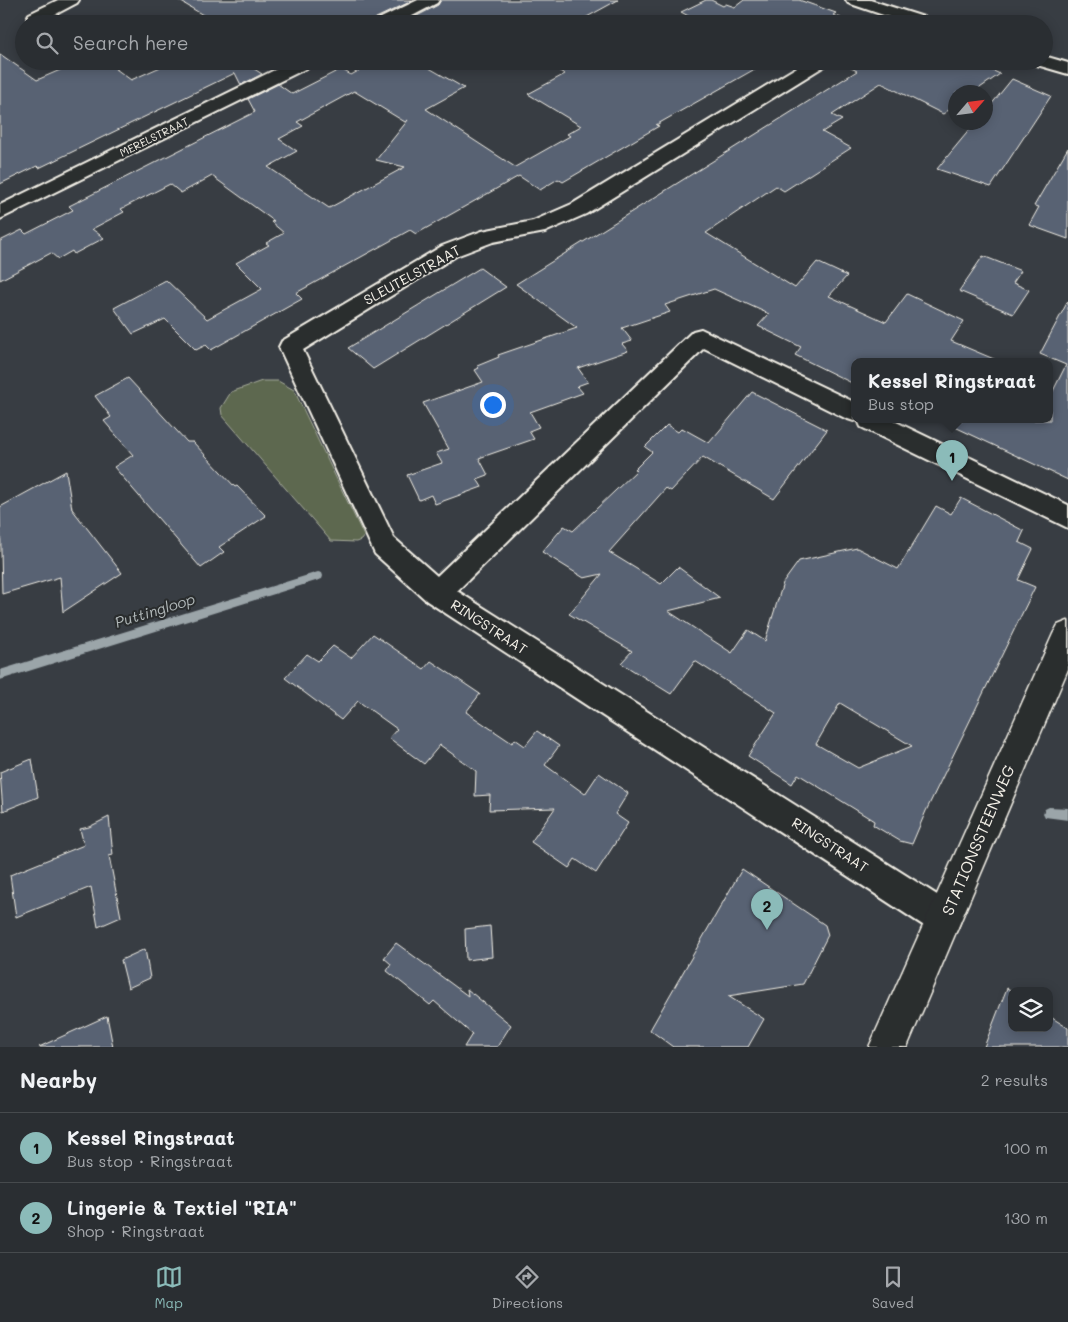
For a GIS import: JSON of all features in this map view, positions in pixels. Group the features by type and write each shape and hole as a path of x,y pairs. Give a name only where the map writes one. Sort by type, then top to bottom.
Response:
{"street":[{"path":"41,15 70,0"},
{"path":"401,15 431,0"},
{"path":"854,0 900,15"},
{"path":"873,15 880,8"},
{"path":"1053,64 1068,69"},
{"name":"MERELSTRAAT","path":"0,213 289,70"},
{"name":"SLEUTELSTRAAT","path":"437,593 384,546 290,347 449,251 489,236 538,227 579,209 805,70"},
{"name":"RINGSTRAAT","path":"851,411 701,337 437,593 944,919"},
{"path":"876,423 1068,517"},
{"name":"STATIONSSTEENWEG","path":"888,1047 1068,634"}],"green space":[{"path":"262,381 278,381 294,390 364,536 361,540 356,542 331,541 222,415 221,408 231,392"}],"building":[{"path":"178,0 414,0 382,15 203,15"},
{"path":"441,0 618,0 590,15 419,15 438,5"},
{"path":"706,0 711,0 723,6 726,4 735,7 744,0 799,0 836,13 833,15 686,15 681,12"},
{"path":"0,54 15,65 15,70 23,70 37,80 60,70 117,70 131,80 154,70 256,70 262,74 241,85 235,73 39,168 37,166 0,184"},
{"path":"339,70 351,75 360,70 433,70 464,88 426,109 515,167 570,136 567,134 581,126 528,94 565,74 558,70 753,70 656,125 659,126 563,182 558,179 540,190 519,176 416,234 410,230 296,293 302,299 211,350 206,345 196,350 165,319 133,334 114,308 166,280 207,319 262,289 236,263 269,245 266,243 284,233 271,222 274,221 212,176 181,193 170,184 121,209 124,212 92,229 104,238 74,254 72,251 58,259 51,253 0,280 0,241 22,230 26,234 73,210 69,206 255,112 248,99 278,84 292,94","holes":["354,91 405,122 408,120 376,160 405,167 329,208 268,167 297,151 279,139 303,126 297,122"]},
{"path":"855,70 991,70 1000,74 984,85 948,85 948,111 943,114 881,83 832,115 842,120 822,132 851,148 784,191 776,186 706,233 795,288 817,262 847,276 829,296 886,322 907,294 964,321 951,341 991,358 851,358 851,383 795,355 801,347 758,326 769,314 714,289 665,305 670,312 622,328 632,341 622,344 628,351 578,368 588,382 577,386 583,393 530,412 539,427 529,431 534,439 479,458 488,475 477,479 482,487 435,504 431,495 419,500 407,475 442,463 436,453 449,449 423,403 483,382 475,370 479,368 477,366 499,357 498,355 577,328 516,284 857,71"},
{"path":"1012,79 1051,96 991,187 937,169 969,130 993,130 993,102"},
{"path":"1068,148 1068,239 1029,225 1039,207 1034,206"},
{"path":"983,256 1021,271 1013,283 1029,290 1013,314 959,291"},
{"path":"480,268 506,287 373,369 348,348"},
{"path":"1068,301 1068,480 946,423 1053,423 1053,391 1066,365 1040,354"},
{"path":"128,378 187,442 193,442 235,487 237,486 266,516 219,547 224,552 201,568 114,467 133,455 104,421 111,417 95,396"},
{"path":"752,392 827,430 774,499 703,457 671,491 666,488 609,552 661,584 678,567 720,598 668,611 732,653 748,630 765,641 783,583 799,561 857,548 898,569 936,506 951,514 961,498 1024,531 1019,542 1033,549 1018,580 1035,587 926,811 912,844 900,841 873,825 874,821 798,774 792,784 748,756 776,713 695,661 671,694 621,663 632,651 569,614 602,574 584,578 542,552 564,526 573,531 637,470 635,469 652,452 645,447 667,425 678,432 682,428 709,443","holes":["840,703 912,746 858,768 816,744"]},
{"path":"66,471 72,509 122,573 63,612 60,577 2,594 0,507"},
{"path":"373,634 424,669 431,661 480,694 466,712 512,743 515,739 525,746 537,731 559,746 545,765 585,794 599,773 628,793 615,814 628,823 596,873 575,859 569,868 531,842 555,808 489,810 490,795 475,796 476,771 440,745 424,764 389,738 397,729 358,701 341,720 285,678 307,654 318,661 333,646 351,658"},
{"path":"32,759 38,797 3,811 0,772"},
{"path":"109,817 113,855 109,856 121,917 98,927 91,887 16,917 10,875 84,845 80,829 89,827"},
{"path":"742,869 825,925 828,935 803,984 728,996 764,1019 748,1047 673,1047 650,1030"},
{"path":"490,926 492,957 466,960 465,929"},
{"path":"396,943 468,996 467,989 511,1025 497,1047 464,1047 472,1034 434,1001 430,1005 387,971 391,964 384,958"},
{"path":"145,949 150,978 128,988 121,960"},
{"path":"1007,988 1008,1032 1053,1032 1053,1019 1068,1028 1068,1047 984,1047"},
{"path":"107,1016 113,1047 39,1047"}],"waterway":[{"name":"Puttingloop","path":"0,675 318,576"},
{"name":"Puttingloop","path":"1049,813 1068,814"}],"place":[{"name":"Kessel Ringstraat","path":"952,481"},
{"name":"Lingerie & Textiel \"RIA\"","path":"767,930"}]}
